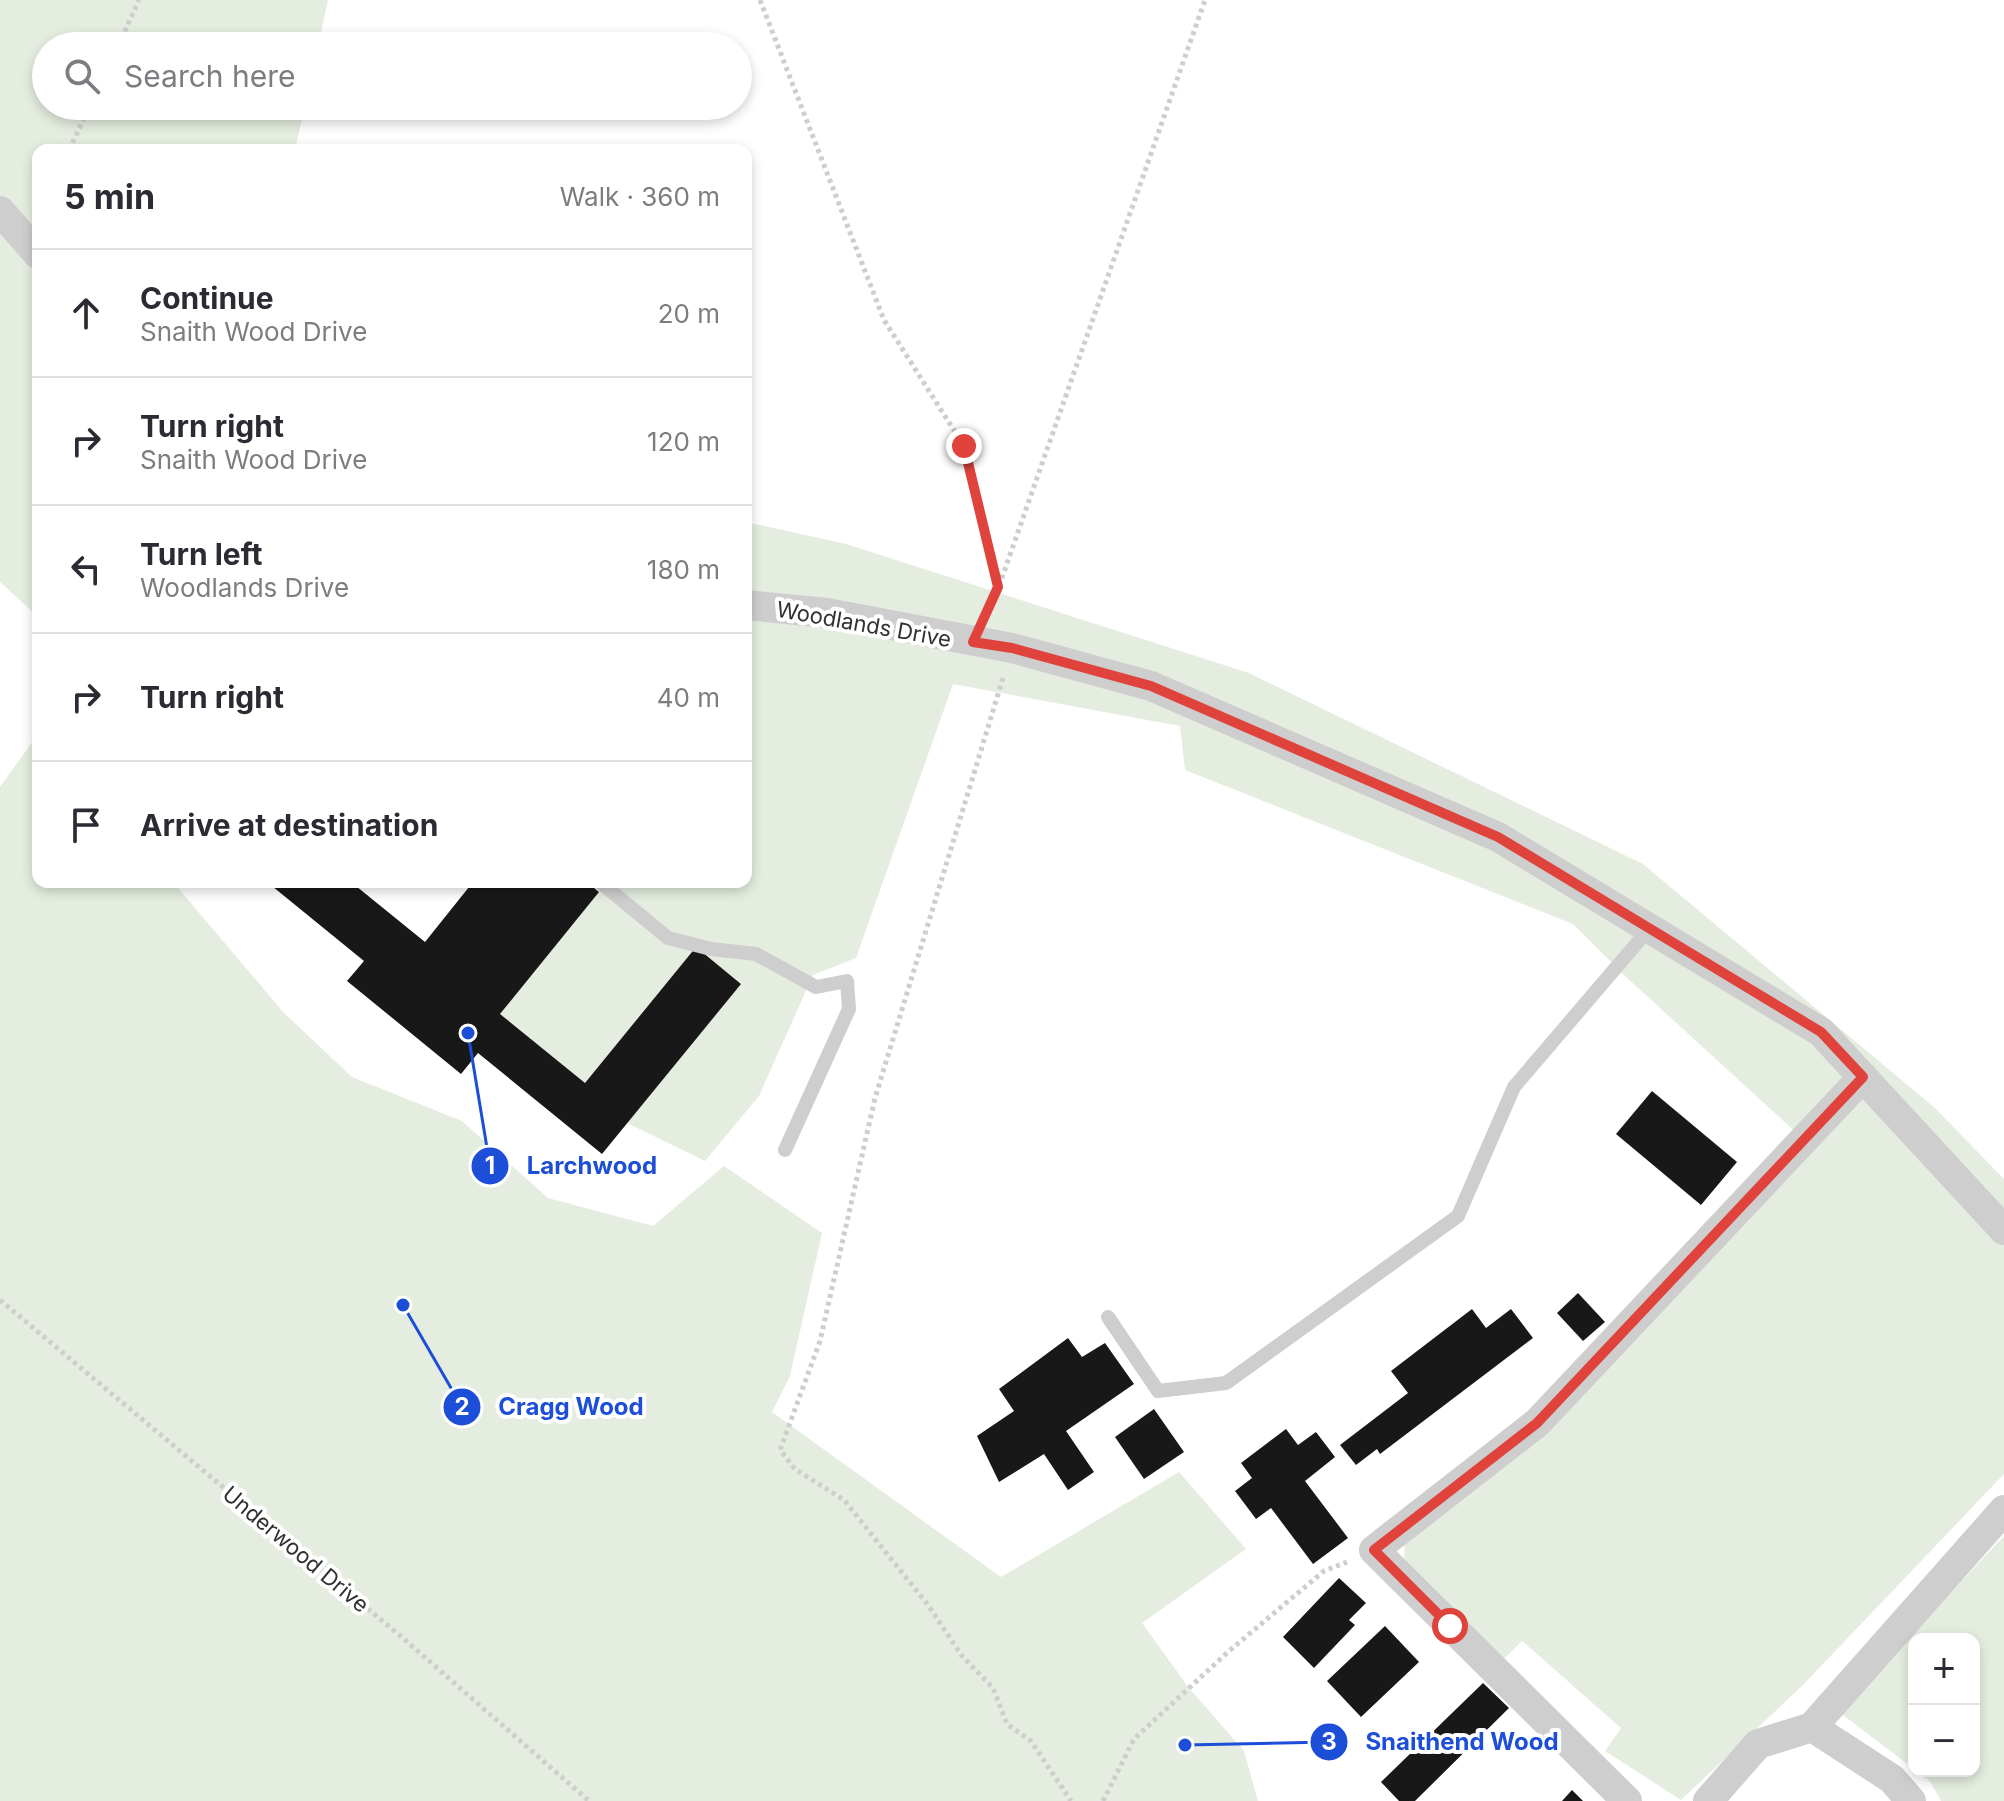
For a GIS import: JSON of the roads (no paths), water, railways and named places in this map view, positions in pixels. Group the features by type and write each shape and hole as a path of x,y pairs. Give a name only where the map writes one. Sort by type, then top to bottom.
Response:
{"street":[{"path":"0,211 32,247"},
{"name":"Woodlands Drive","path":"752,606 827,613 1012,648 1151,686 1498,837 1821,1032 2004,1230"},
{"path":"1627,1801 1374,1550 1537,1423 1863,1077"},
{"path":"1708,1801 1758,1744 1812,1727 2004,1510"},
{"path":"1812,1727 1892,1779 1911,1801"}],"lane":[{"path":"607,888 668,938 711,949 756,954 816,987 847,981 849,1009 785,1150"},
{"path":"1108,1317 1158,1391 1226,1383 1239,1374 1458,1216 1514,1087 1649,929"}],"place":[{"name":"Larchwood","path":"468,1033"},
{"name":"Cragg Wood","path":"403,1305"},
{"name":"Snaithend Wood","path":"1185,1745"}]}
